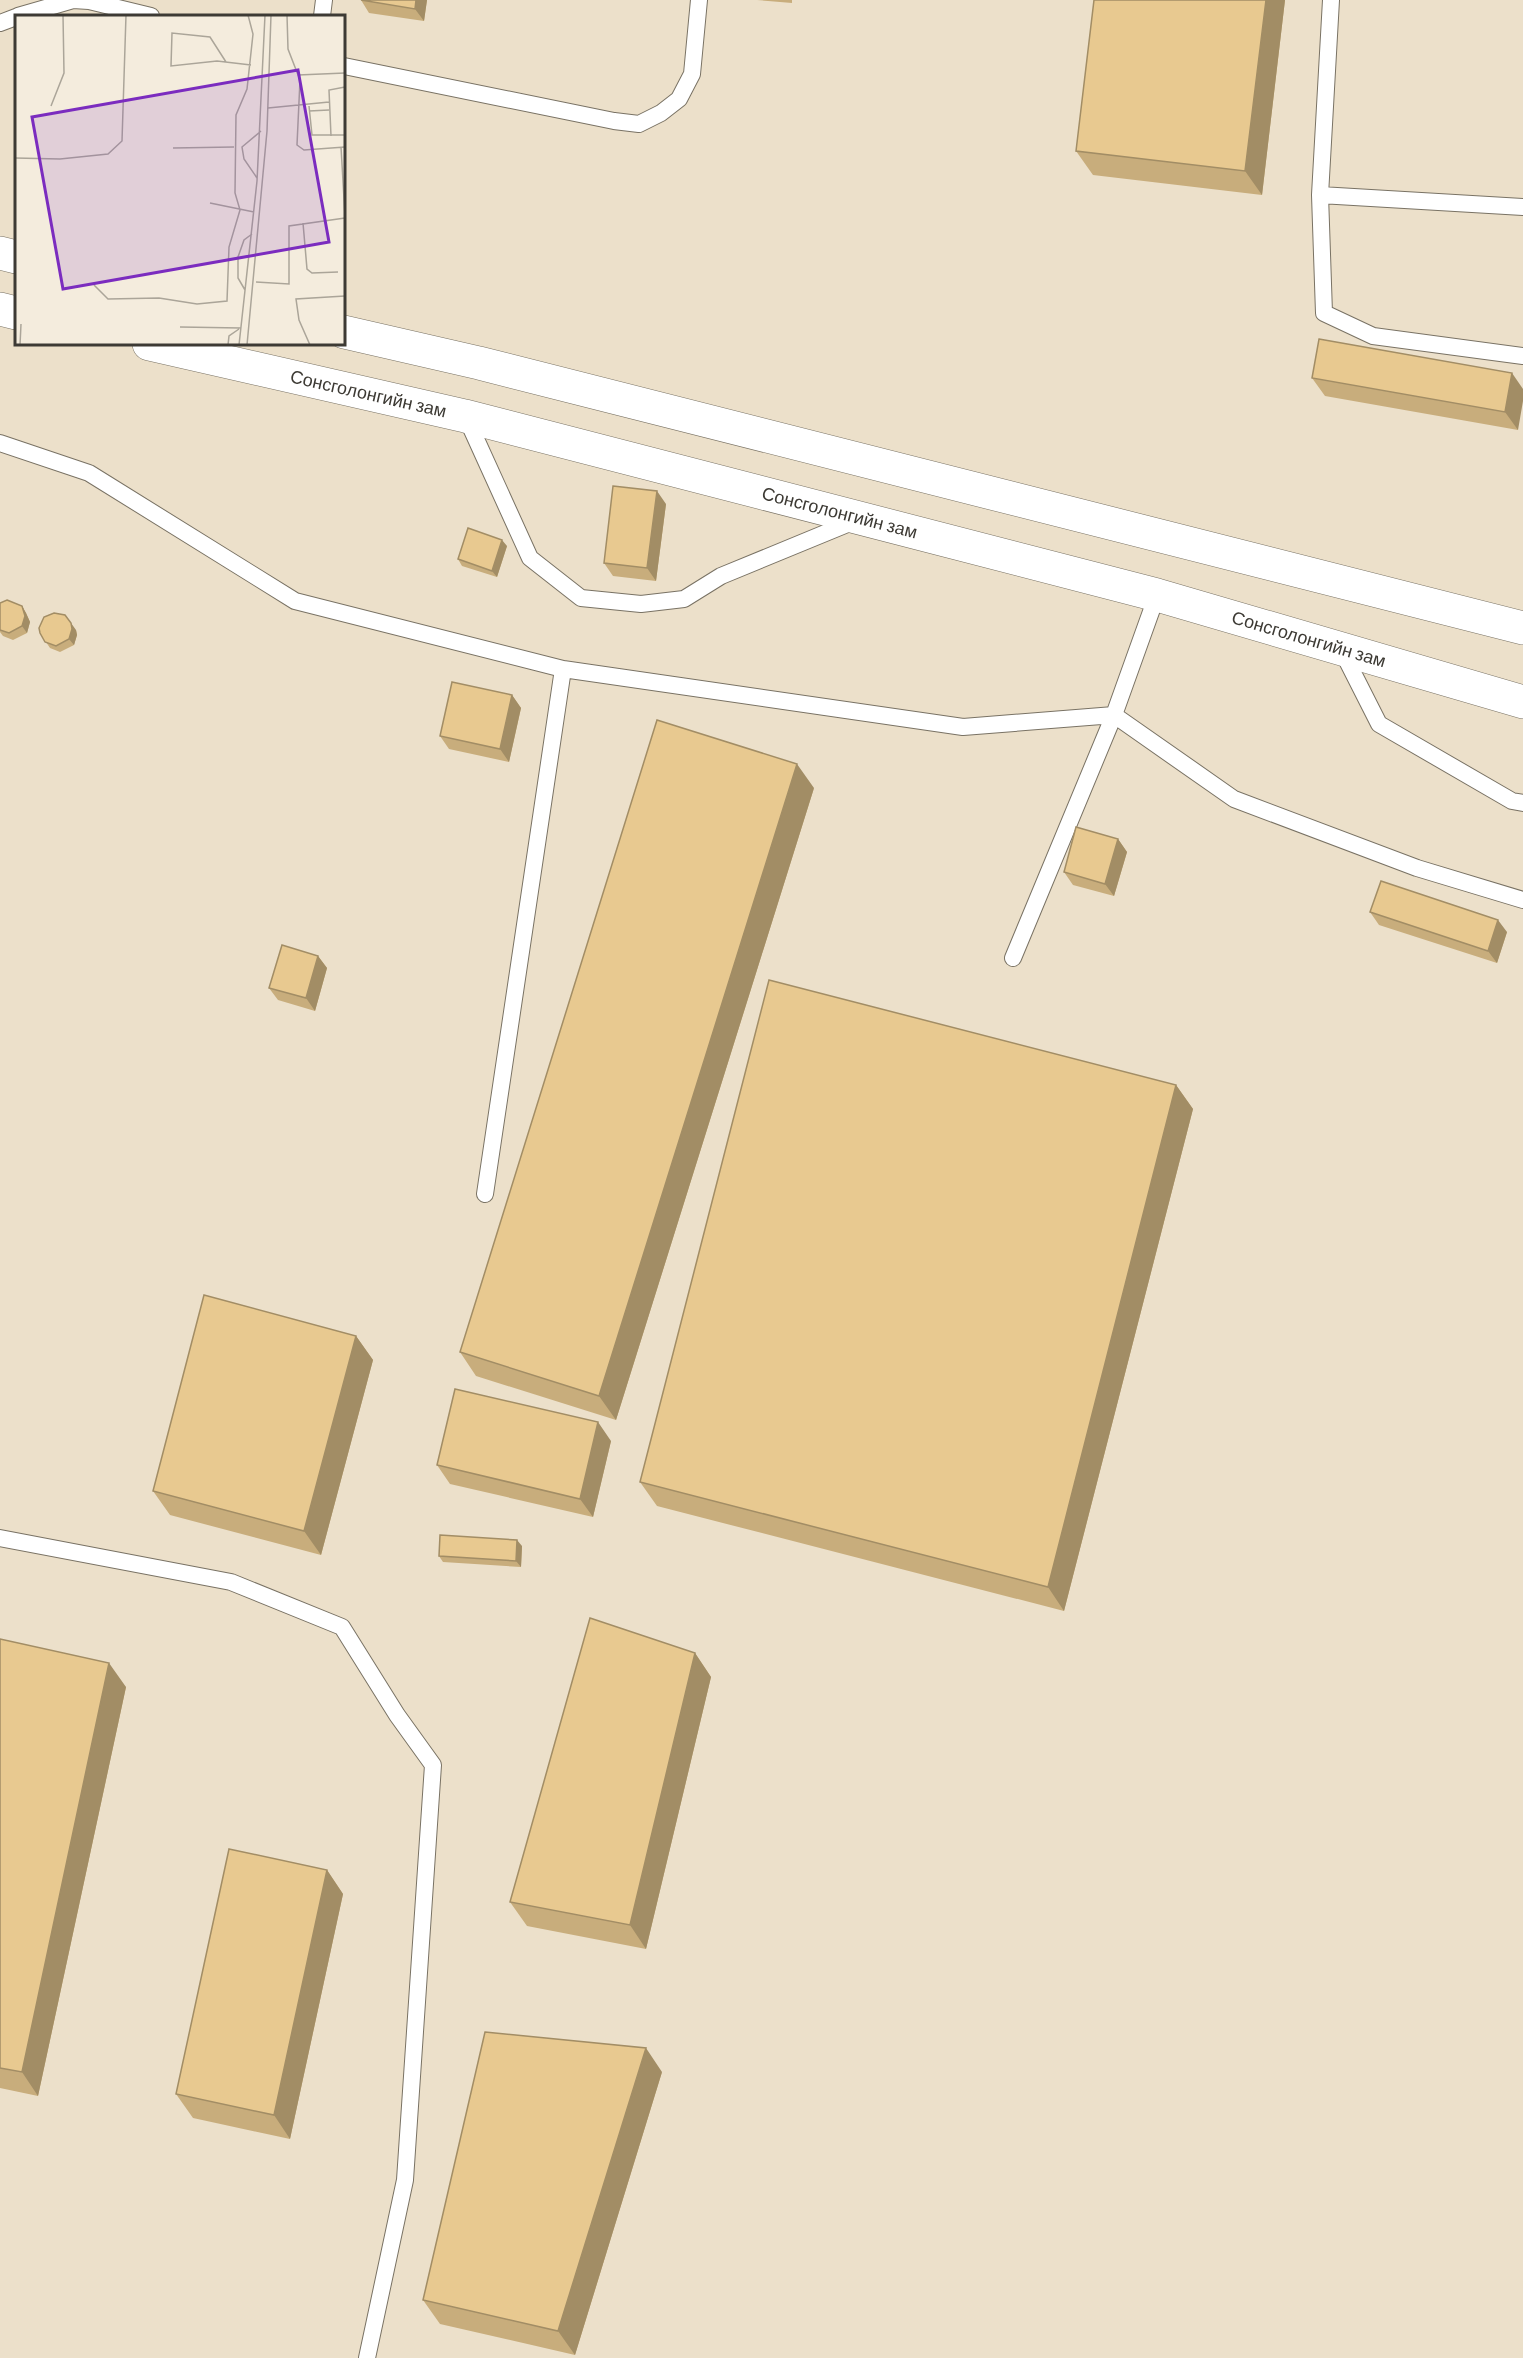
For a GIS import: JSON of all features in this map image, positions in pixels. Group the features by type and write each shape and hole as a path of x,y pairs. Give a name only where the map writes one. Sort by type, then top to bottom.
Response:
{"main road":[{"path":"0,253 15,257"},
{"path":"0,309 15,313"},
{"path":"345,332 501,369 1523,628"},
{"name":"Сонсголонгийн зам","path":"153,345 465,416 862,518 1157,595 1523,702"}],"lane":[{"path":"21,15 45,4 73,0 89,1 147,15"},
{"path":"322,15 324,0"},
{"path":"345,66 614,121 639,124 661,113 679,99 692,74 699,0"},
{"path":"1331,0 1320,195 1324,313 1373,336 1523,356"},
{"path":"0,22 15,18"},
{"path":"1320,195 1523,207"},
{"path":"465,416 530,558 581,598 641,604 684,599 721,576 862,518"},
{"path":"0,442 89,473 295,601 563,669 963,727 1114,715 1234,799 1417,868 1523,900"},
{"path":"1013,958 1114,715 1157,595"},
{"path":"1341,648 1380,724 1512,801 1523,803"},
{"path":"485,1194 563,669"},
{"path":"0,1538 231,1582 342,1627 397,1715 433,1765 405,2180 368,2358"}],"shaded area":[{"path":"0,0 1523,0 1523,2358 0,2358"}],"building":[{"path":"361,0 416,0 415,9"},
{"path":"1094,0 1266,0 1245,171 1076,151"},
{"path":"1319,339 1512,373 1505,412 1312,378"},
{"path":"613,486 657,491 647,568 604,563"},
{"path":"468,528 502,540 492,571 458,559"},
{"path":"7,600 22,606 25,616 22,626 9,633 0,630 0,603"},
{"path":"54,613 65,615 72,629 69,639 56,646 45,642 39,628 44,617"},
{"path":"452,682 512,695 500,749 440,736"},
{"path":"657,720 797,764 599,1396 460,1352"},
{"path":"1076,827 1118,839 1105,884 1064,872"},
{"path":"1381,881 1498,920 1488,951 1370,912"},
{"path":"282,945 318,956 306,998 269,988"},
{"path":"769,980 1176,1085 1048,1587 640,1482"},
{"path":"204,1295 356,1336 304,1531 153,1491"},
{"path":"455,1389 598,1422 580,1499 437,1465"},
{"path":"440,1535 517,1540 516,1561 439,1556"},
{"path":"590,1618 695,1653 630,1925 510,1902"},
{"path":"0,1639 109,1663 22,2072 0,2068"},
{"path":"229,1849 327,1870 274,2115 176,2094"},
{"path":"485,2032 646,2048 558,2331 423,2300"}]}
